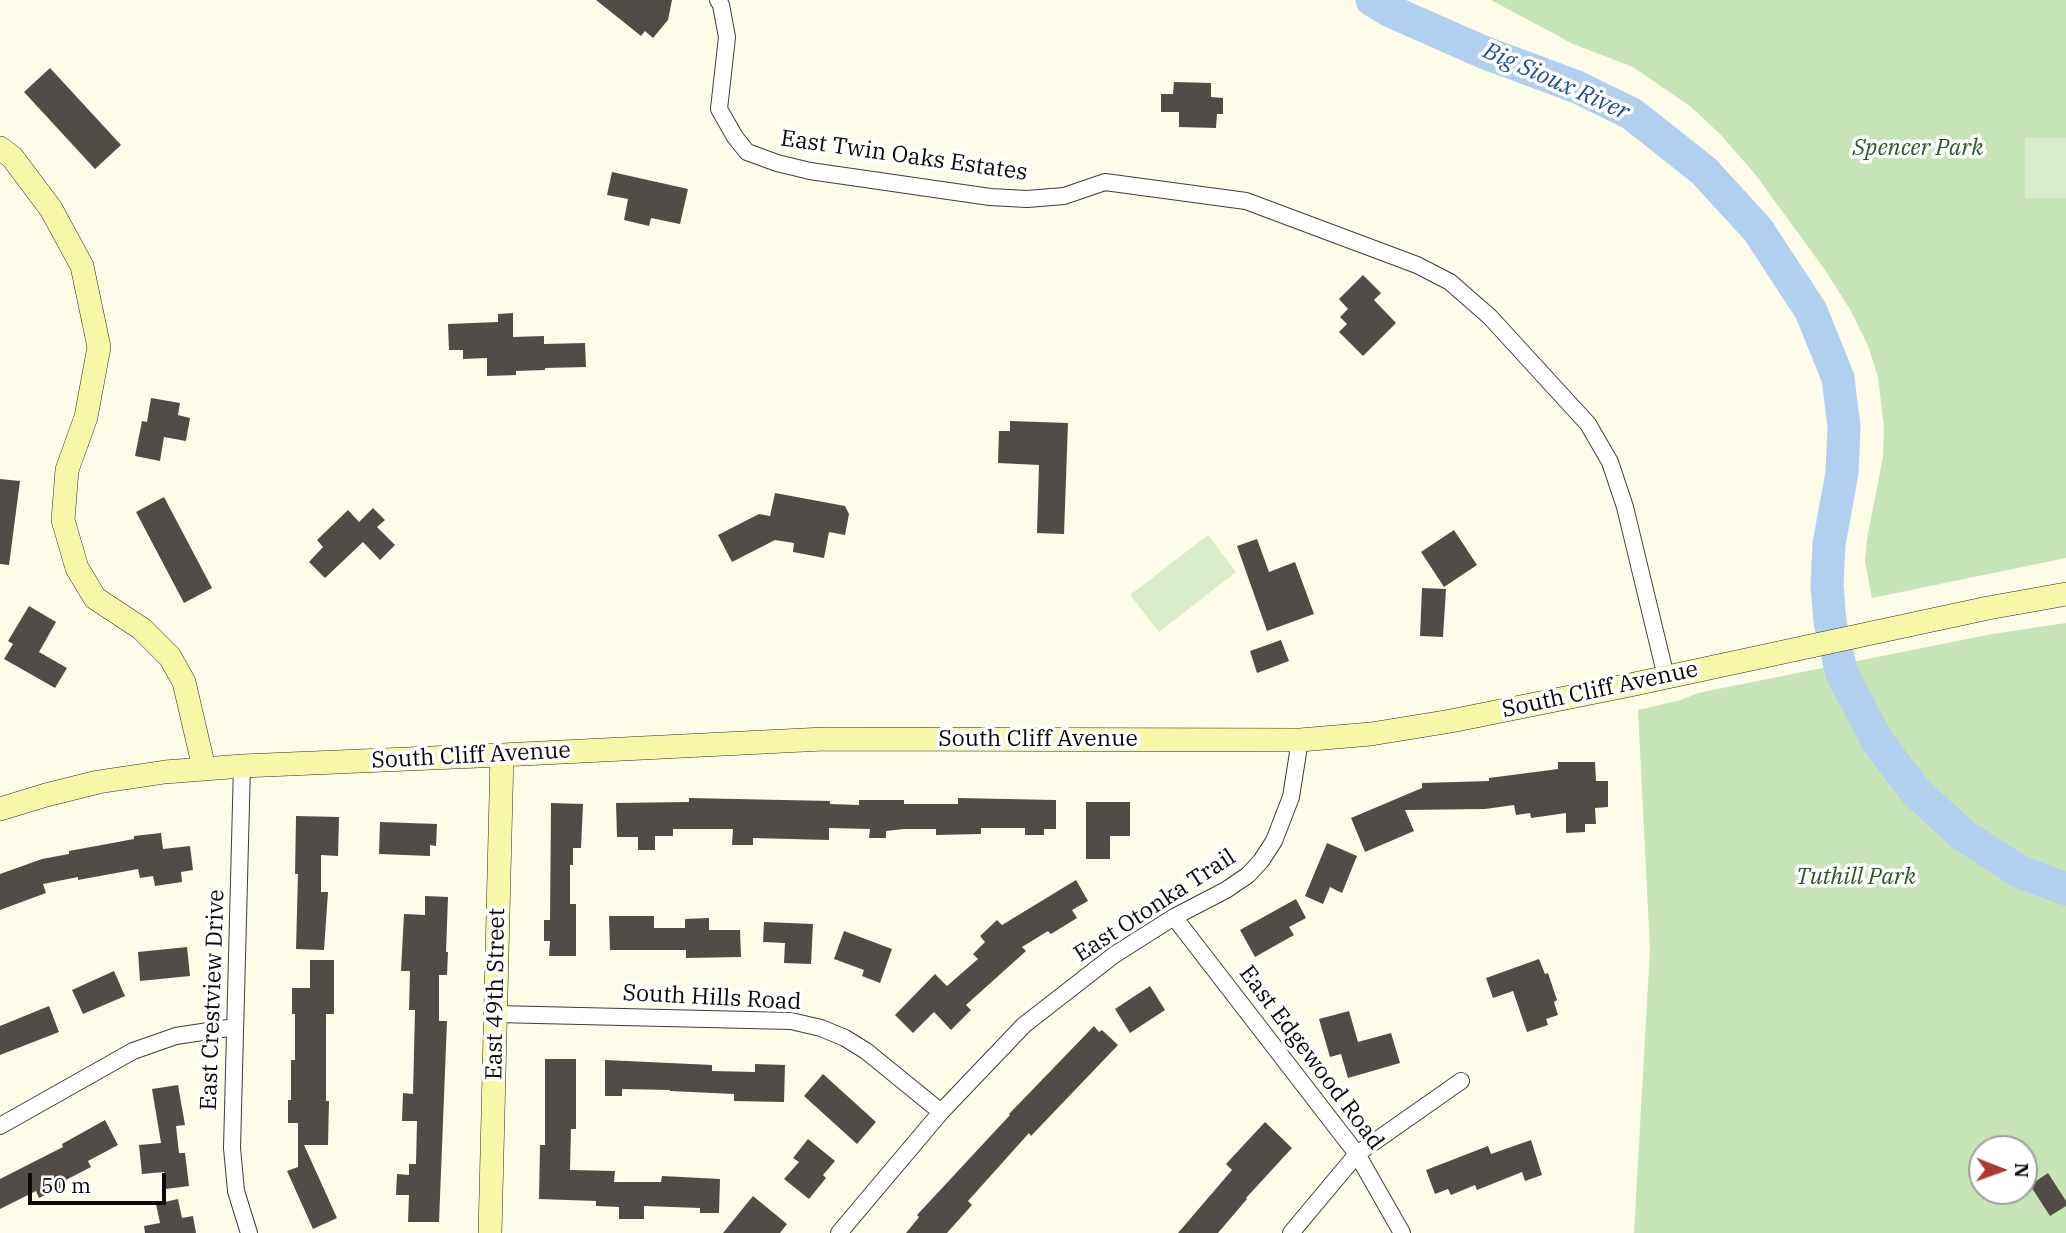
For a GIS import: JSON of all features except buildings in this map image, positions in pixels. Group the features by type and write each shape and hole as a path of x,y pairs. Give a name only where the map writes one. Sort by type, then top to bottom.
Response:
{"main road":[{"path":"0,148 12,157 51,209 82,266 99,347 86,417 67,470 63,520 78,568 95,598 142,628 170,657 184,682 204,768"},
{"name":"South Cliff Avenue","path":"0,809 98,782 204,768 824,739 1335,738 1413,728 2066,594"},
{"name":"East 49th Street","path":"490,1233 502,755"}],"street":[{"name":"East Twin Oaks Estates","path":"718,0 722,5 727,37 719,109 747,152 810,171 990,197 1027,199 1063,196 1105,182 1246,201 1417,265 1451,282 1490,317 1588,424 1610,462 1625,507 1665,677"},
{"name":"East Otonka Trail","path":"839,1233 941,1112 1024,1025 1114,955 1174,917 1226,890 1261,861 1274,841 1291,797 1300,740"},
{"name":"East Crestview Drive","path":"242,766 232,1148 236,1191 249,1233"},
{"name":"East Edgewood Road","path":"1174,917 1357,1154 1402,1233"},
{"name":"South Hills Road","path":"496,1014 792,1021 821,1028 866,1051 941,1112"},
{"path":"0,1126 133,1051 176,1035 235,1027"},
{"path":"1291,1233 1357,1154 1461,1081"}],"green space":[{"name":"Spencer Park","path":"1491,0 2066,0 2066,558 1872,598 1865,561 1883,457 1884,429 1878,377 1868,346 1851,311 1825,270 1755,174 1720,134 1690,106 1633,67 1573,44"},
{"path":"2025,138 2066,138 2066,198 2025,198"},
{"path":"1208,535 1236,572 1159,632 1130,595"},
{"name":"Tuthill Park","path":"2066,623 2066,1233 1634,1233 1650,949 1638,710 1681,700 1698,693 1992,634"}],"waterway":[{"name":"Big Sioux River","path":"1372,0 1390,11 1483,52 1577,87 1632,114 1704,171 1758,230 1811,311 1838,378 1844,427 1842,473 1829,544 1827,586 1830,622 1842,674 1878,742 1916,792 1963,835 2020,872 2066,889"}]}
